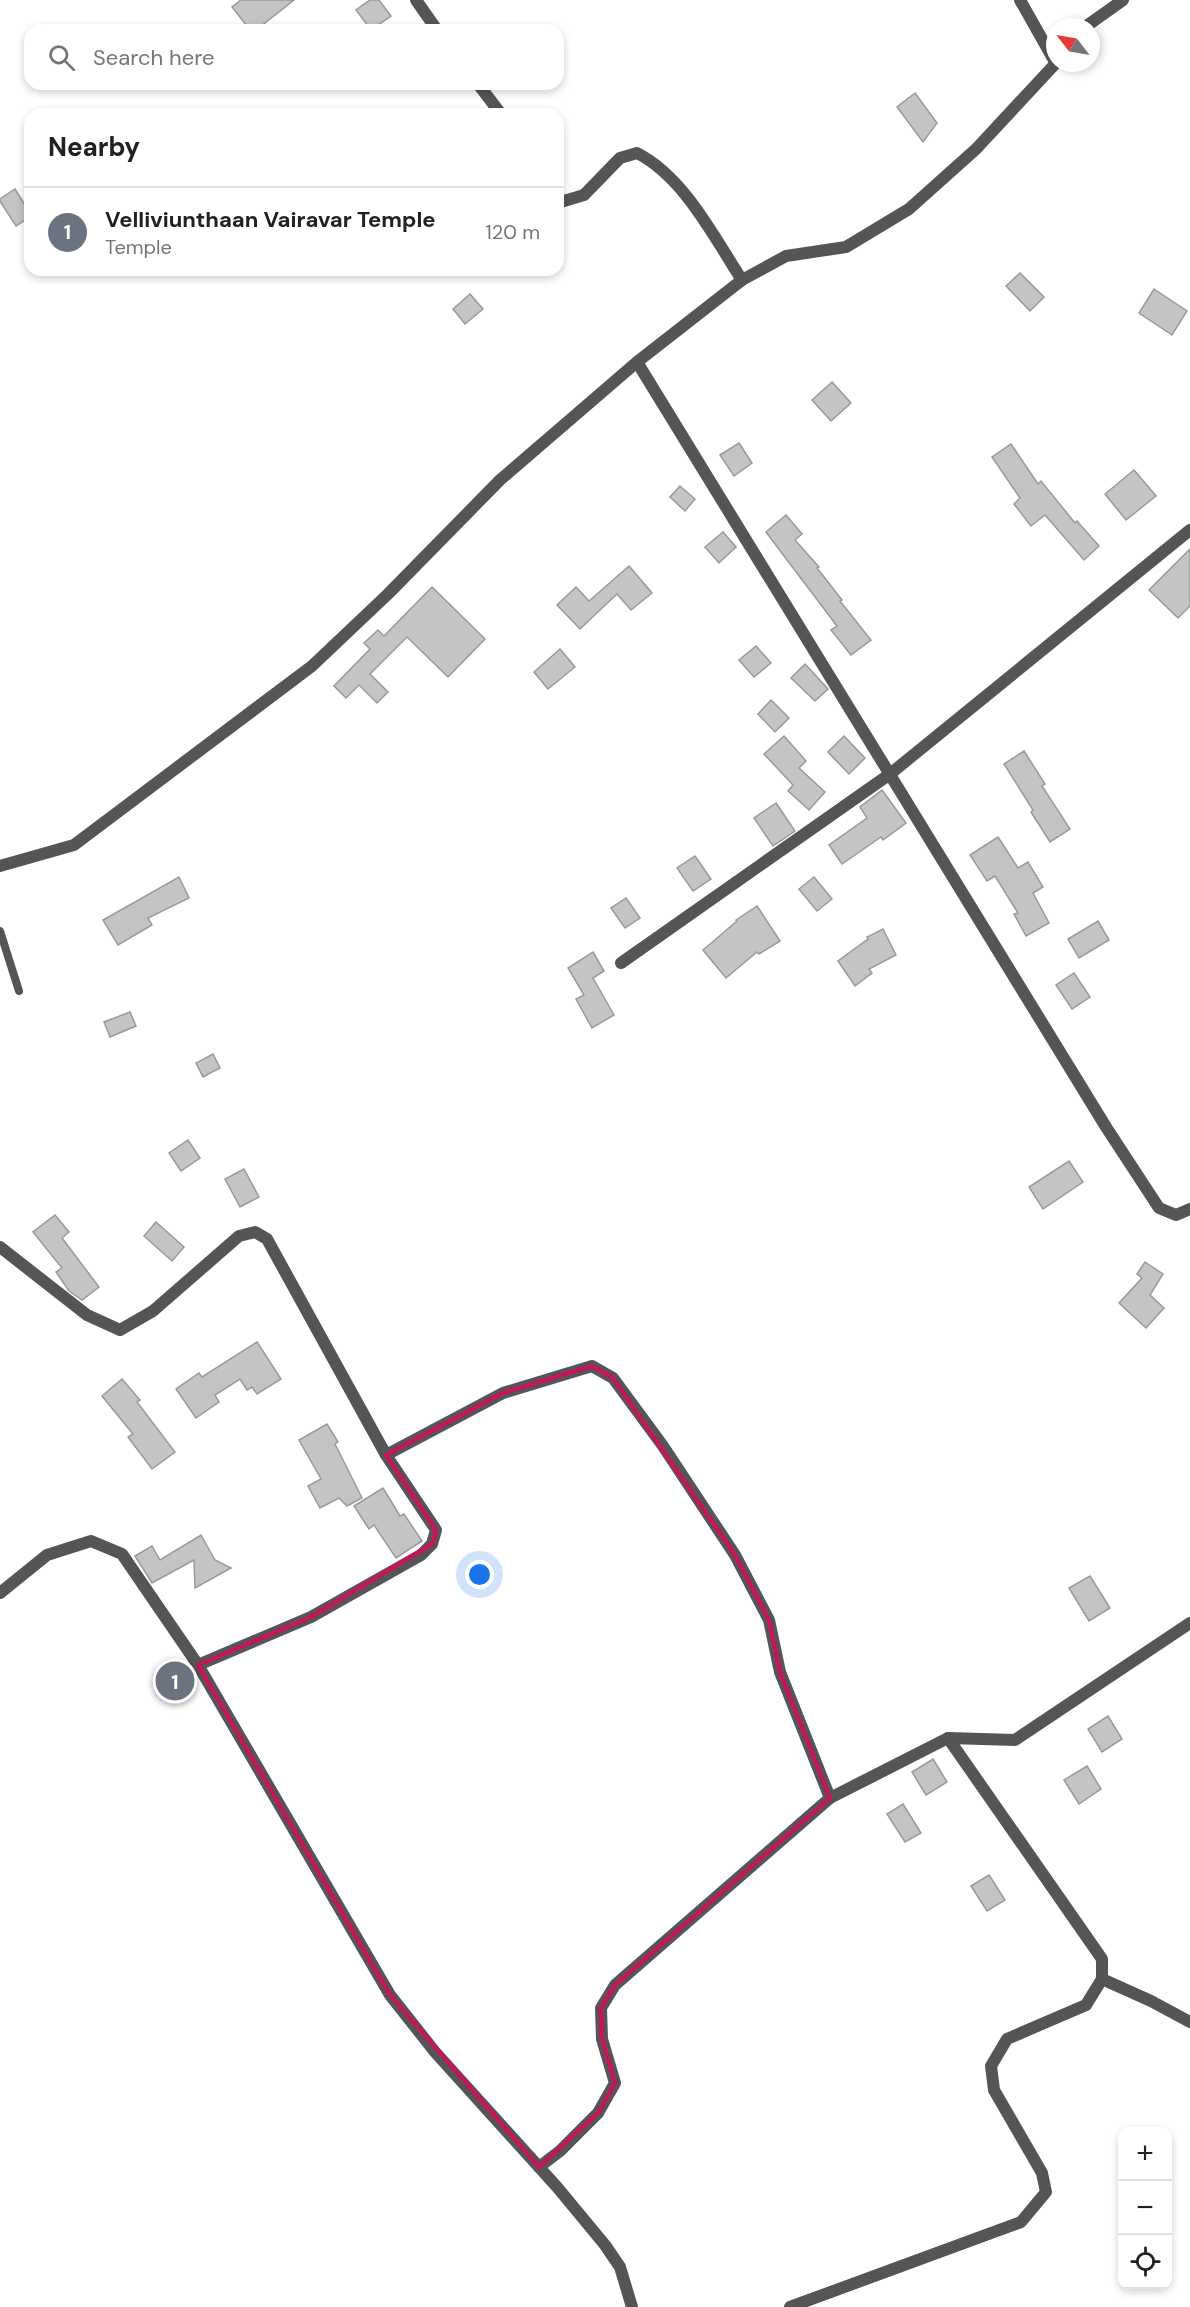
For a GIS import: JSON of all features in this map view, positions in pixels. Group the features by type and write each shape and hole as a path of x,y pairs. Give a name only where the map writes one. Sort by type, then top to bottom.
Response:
{"street":[{"path":"416,0 433,24"},
{"path":"1020,0 1046,46"},
{"path":"1098,18 1123,0"},
{"path":"0,866 74,845 312,666 388,594 500,480 637,362 742,280 786,256 846,247 909,209 976,149 1046,72"},
{"path":"483,90 496,108"},
{"path":"564,201 584,195 620,159 638,153 651,160 692,203 742,280"},
{"path":"637,362 1106,1127 1159,1209 1176,1215 1190,1209"},
{"path":"621,963 890,774 1190,530"},
{"path":"0,1247 87,1315 120,1330 153,1311 239,1236 255,1232 267,1239 386,1455 436,1530 432,1544 421,1555 310,1617 198,1665"},
{"path":"386,1455 503,1393 592,1366 613,1378 663,1446 735,1556 769,1620 780,1672 830,1798"},
{"path":"0,1593 47,1555 91,1541 122,1554 198,1665 390,1995 435,2052 539,2167 605,2245 620,2267 632,2307"},
{"path":"539,2167 560,2151 598,2113 615,2083 602,2039 600,2008 615,1985 830,1798 948,1738 1015,1740 1190,1623"},
{"path":"790,2307 1021,2222 1046,2192 1042,2173 994,2090 991,2066 1007,2039 1086,2005 1102,1979 1102,1959 948,1738"},
{"path":"1102,1979 1190,2022"}],"lane":[{"path":"0,931 19,992"}],"highlighted area":[{"path":"592,1366 613,1378 735,1555 769,1620 780,1672 830,1798 615,1985 601,2008 602,2039 615,2083 598,2113 539,2167 390,1995 198,1665 311,1617 432,1544 436,1530 386,1455 503,1393"}],"building":[{"path":"241,0 294,0 264,24 245,24 232,7"},
{"path":"370,0 379,0 391,16 380,24 366,24 356,10"},
{"path":"915,93 937,123 923,142 897,107"},
{"path":"15,189 24,203 24,221 16,226 0,199"},
{"path":"1020,273 1044,297 1030,311 1006,286"},
{"path":"1154,289 1187,311 1172,335 1139,313"},
{"path":"470,294 483,309 465,324 453,309"},
{"path":"832,382 851,403 831,421 812,400"},
{"path":"739,443 752,463 734,476 720,455"},
{"path":"1011,444 1038,484 1041,481 1075,523 1077,521 1099,546 1084,560 1045,515 1031,526 1014,504 1020,498 992,457"},
{"path":"1134,470 1156,496 1126,520 1105,494"},
{"path":"680,486 695,499 685,511 670,497"},
{"path":"786,515 802,534 795,540 819,567 817,568 842,600 840,601 871,640 851,655 831,630 837,626 766,532"},
{"path":"723,532 736,547 719,563 705,547"},
{"path":"1190,549 1190,606 1178,618 1149,590"},
{"path":"629,566 652,593 631,610 617,594 580,629 557,605 576,587 589,601"},
{"path":"432,587 485,639 448,677 407,637 370,674 388,692 377,703 359,685 346,698 334,686 370,649 364,643 378,630 384,636"},
{"path":"756,646 771,663 754,677 739,660"},
{"path":"560,649 575,667 548,689 534,672"},
{"path":"805,664 828,689 815,701 791,678"},
{"path":"771,700 789,718 775,732 758,714"},
{"path":"784,736 806,761 799,768 825,792 809,810 788,791 793,785 764,754"},
{"path":"844,736 865,758 849,774 828,752"},
{"path":"1024,751 1045,784 1042,786 1070,829 1050,842 1004,764"},
{"path":"882,790 906,823 883,840 881,837 842,864 829,845 867,818 860,807"},
{"path":"776,803 795,831 773,846 754,818"},
{"path":"998,837 1018,868 1028,862 1043,887 1033,893 1049,923 1026,936 1014,914 1018,913 995,876 987,881 970,855"},
{"path":"695,856 711,879 693,891 677,868"},
{"path":"179,877 189,898 148,918 152,925 118,945 103,920"},
{"path":"814,877 832,899 817,911 799,889"},
{"path":"626,898 640,918 625,928 611,908"},
{"path":"757,906 780,941 759,954 757,952 726,978 703,950 736,920"},
{"path":"1098,921 1109,940 1079,958 1068,939"},
{"path":"883,929 896,955 869,969 872,973 855,986 838,961 868,939 867,937"},
{"path":"593,952 604,971 593,978 614,1015 592,1028 576,999 584,995 568,968"},
{"path":"1074,973 1090,997 1072,1009 1056,985"},
{"path":"130,1012 136,1026 110,1037 104,1022"},
{"path":"213,1054 220,1068 203,1077 196,1063"},
{"path":"188,1140 200,1158 181,1171 169,1153"},
{"path":"1069,1161 1083,1182 1043,1209 1029,1187"},
{"path":"244,1169 259,1197 240,1207 225,1179"},
{"path":"55,1215 69,1232 62,1238 99,1287 82,1300 69,1291 56,1272 62,1268 33,1232"},
{"path":"156,1222 184,1247 172,1261 144,1236"},
{"path":"1145,1262 1163,1274 1150,1295 1164,1308 1146,1328 1119,1303 1142,1278 1137,1274"},
{"path":"257,1342 281,1379 257,1394 252,1387 247,1390 240,1379 215,1395 219,1402 196,1418 176,1389 199,1373 202,1377"},
{"path":"122,1379 140,1400 137,1402 175,1452 152,1469 128,1437 133,1434 102,1396"},
{"path":"327,1424 338,1442 335,1444 362,1498 347,1506 339,1498 320,1508 308,1486 321,1479 299,1440"},
{"path":"383,1488 400,1516 404,1514 422,1541 396,1558 374,1525 369,1529 354,1506"},
{"path":"201,1535 215,1560 231,1568 195,1588 194,1560 152,1583 135,1556 152,1546 160,1560"},
{"path":"1090,1576 1110,1608 1089,1621 1069,1588"},
{"path":"1108,1716 1122,1739 1102,1752 1088,1729"},
{"path":"933,1759 947,1782 926,1795 912,1772"},
{"path":"1087,1766 1101,1789 1079,1804 1064,1780"},
{"path":"903,1804 921,1833 905,1842 887,1814"},
{"path":"989,1875 1005,1900 987,1911 971,1886"}],"place":[{"name":"Velliviunthaan Vairavar Temple","path":"175,1681"}]}
